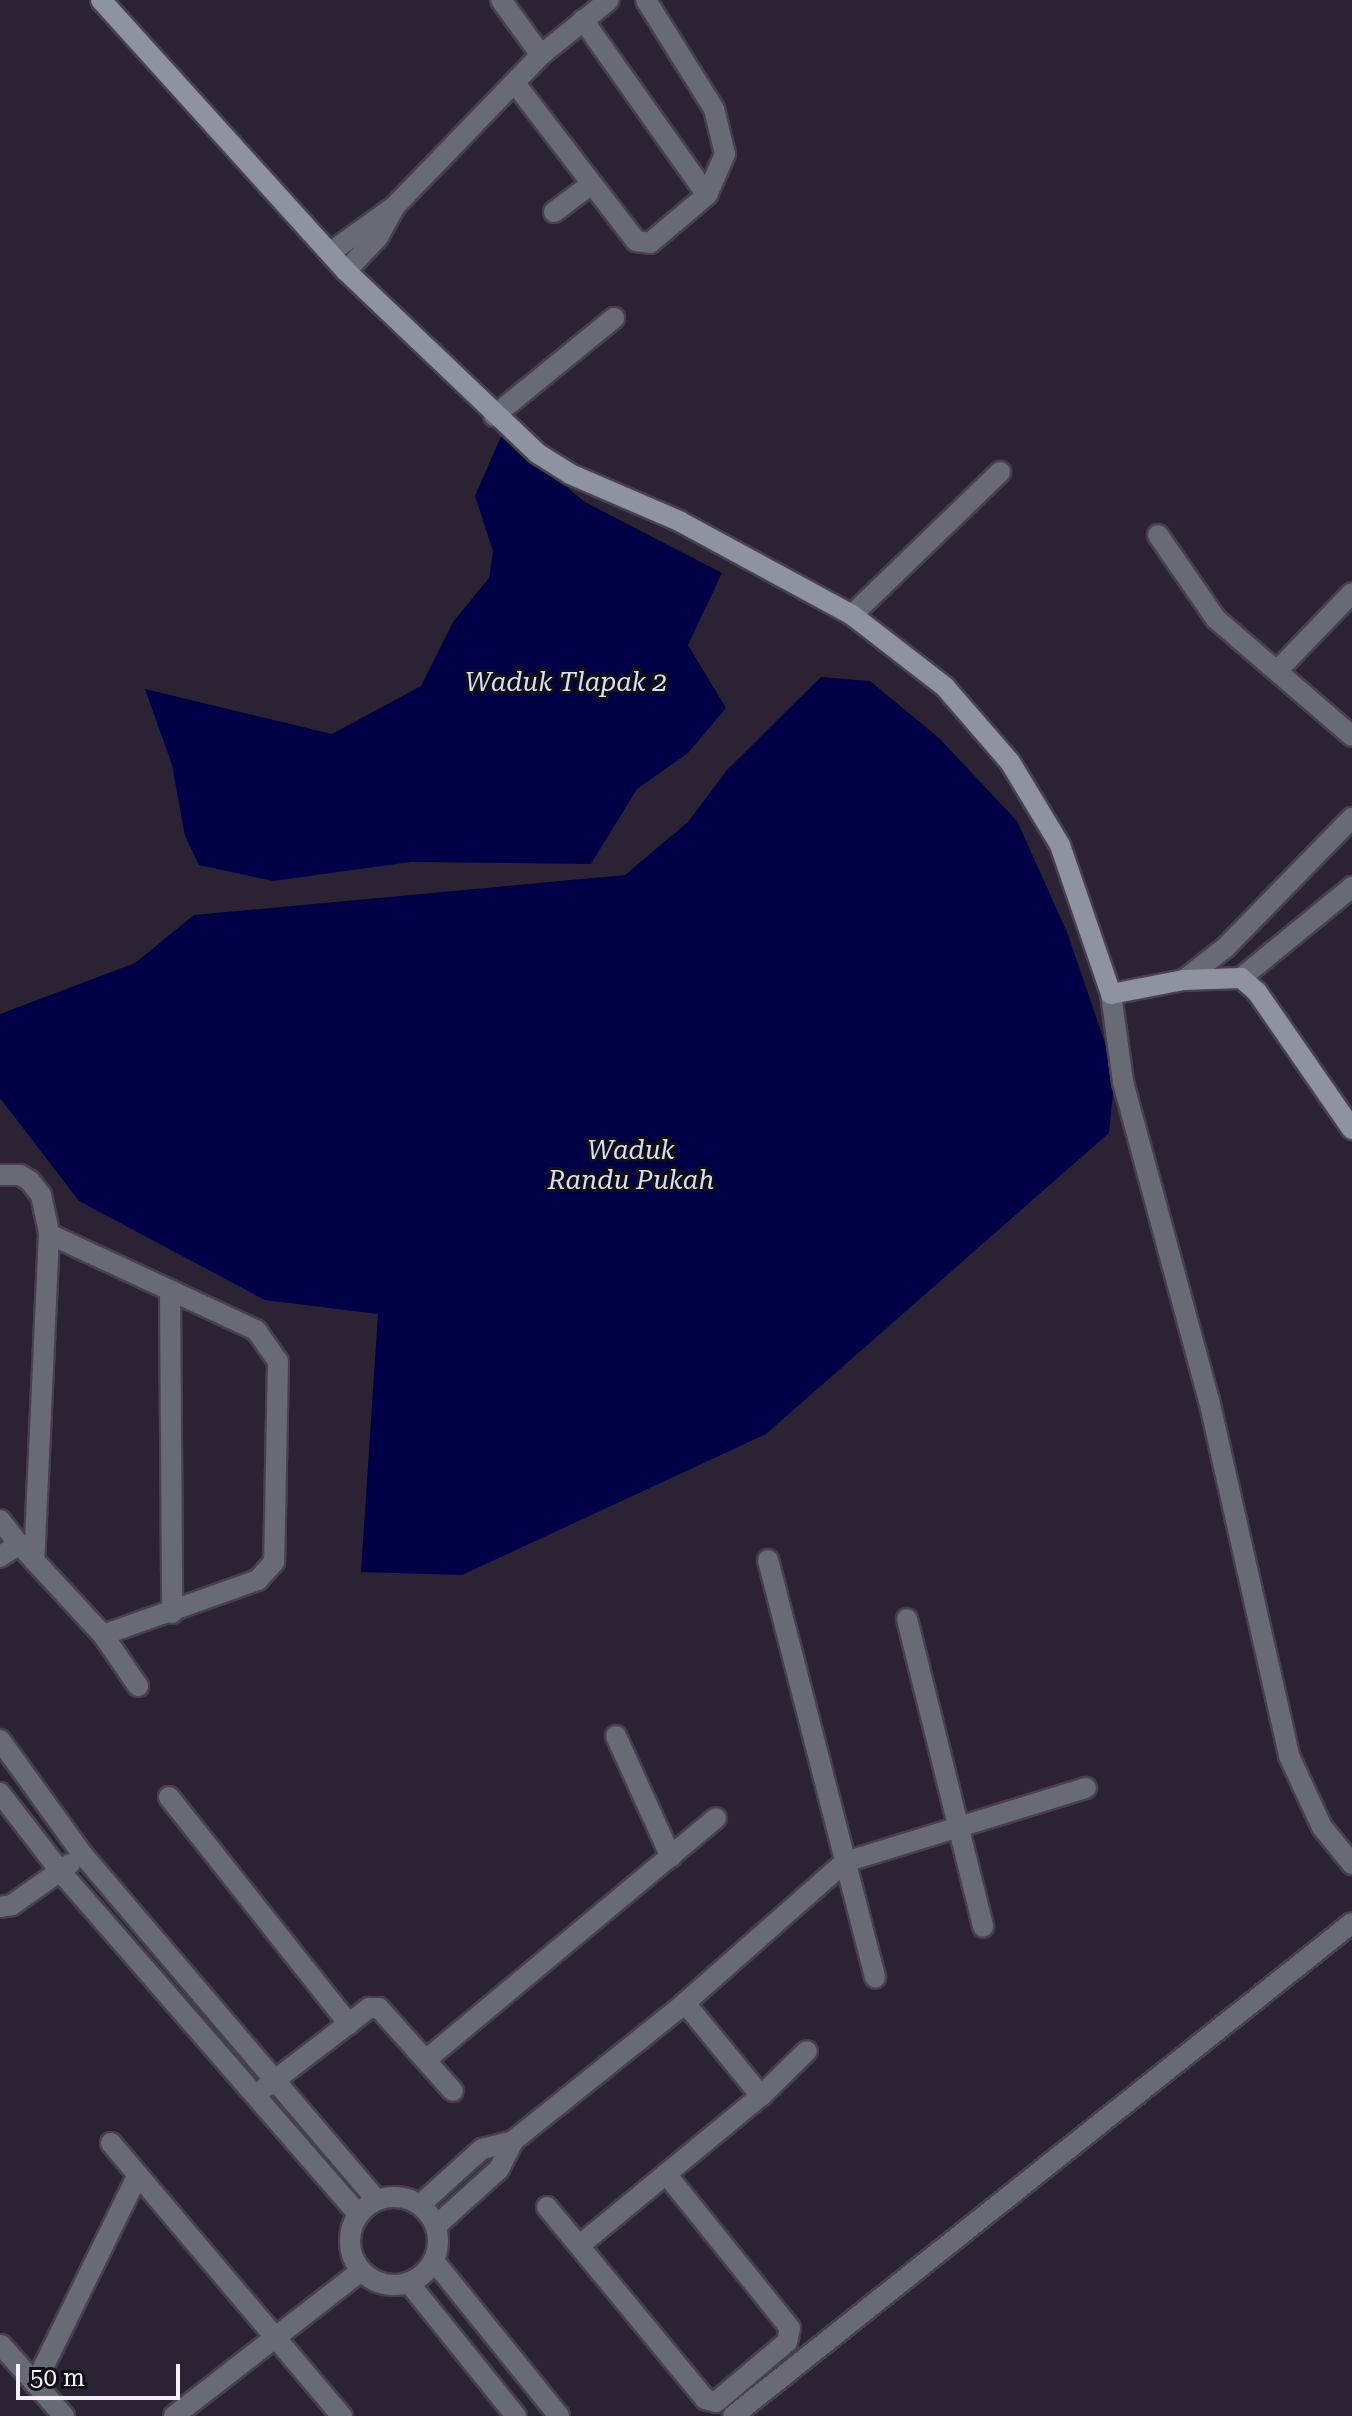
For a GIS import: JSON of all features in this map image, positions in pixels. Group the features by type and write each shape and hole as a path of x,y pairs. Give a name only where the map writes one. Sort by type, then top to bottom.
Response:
{"main road":[{"path":"101,0 346,271 494,416 570,474 679,521 852,615 945,687 1010,762 1060,845 1111,994 1184,980 1241,978 1257,992 1352,1129"}],"street":[{"path":"501,0 541,55"},
{"path":"331,252 395,206 517,86 541,55 609,0"},
{"path":"517,86 590,185 644,244 707,195 725,154 722,131 646,0"},
{"path":"583,20 707,195"},
{"path":"554,212 590,185"},
{"path":"346,271 378,237 395,206"},
{"path":"494,416 614,318"},
{"path":"852,615 1000,472"},
{"path":"1158,535 1216,619 1352,736"},
{"path":"1277,671 1352,593"},
{"path":"1184,980 1225,948 1352,818"},
{"path":"1241,978 1352,887"},
{"path":"1111,994 1123,1082 1209,1400 1289,1756 1322,1827 1352,1864"},
{"path":"0,1175 20,1175 30,1181 41,1195 49,1234 34,1561"},
{"path":"49,1234 256,1330 278,1361 274,1562 258,1580 103,1635"},
{"path":"170,1290 172,1613"},
{"path":"0,1520 103,1635 138,1686"},
{"path":"0,1557 19,1544"},
{"path":"768,1560 875,1977"},
{"path":"907,1619 954,1825 983,1927"},
{"path":"616,1736 671,1857"},
{"path":"0,1740 83,1855 376,2199"},
{"path":"420,2205 482,2149 513,2141 685,2003 845,1862 954,1825 1086,1788"},
{"path":"0,1793 60,1871 357,2213"},
{"path":"169,1797 349,2024"},
{"path":"427,2059 716,1818"},
{"path":"0,1907 12,1905 83,1855"},
{"path":"733,2416 1352,1923"},
{"path":"685,2003 761,2096"},
{"path":"254,2097 369,2008 379,2008 453,2091"},
{"path":"580,2245 761,2096 807,2051"},
{"path":"436,2226 499,2169 513,2141"},
{"path":"111,2143 342,2416"},
{"path":"547,2207 705,2399 716,2402 787,2342 790,2328 666,2174"},
{"path":"35,2384 138,2175"},
{"path":"434,2261 409,2283 391,2286 361,2271 350,2253 349,2232 357,2213 376,2199 400,2196 420,2205 436,2226 434,2261 559,2416"},
{"path":"174,2416 361,2271"},
{"path":"409,2283 516,2416"},
{"path":"1,2345 64,2416"}],"water":[{"name":"Waduk Tlapak 2","path":"502,434 585,502 722,573 688,645 726,708 688,753 637,789 591,864 411,862 273,881 199,865 185,836 172,765 145,689 332,734 421,686 453,622 489,578 493,551 475,496"},
{"name":"Waduk Randu Pukah","path":"821,677 870,681 939,738 1017,821 1067,932 1115,1072 1109,1133 766,1434 462,1575 361,1572 378,1314 265,1300 79,1201 0,1098 0,1014 135,963 194,915 625,875 688,822 727,770"}]}
